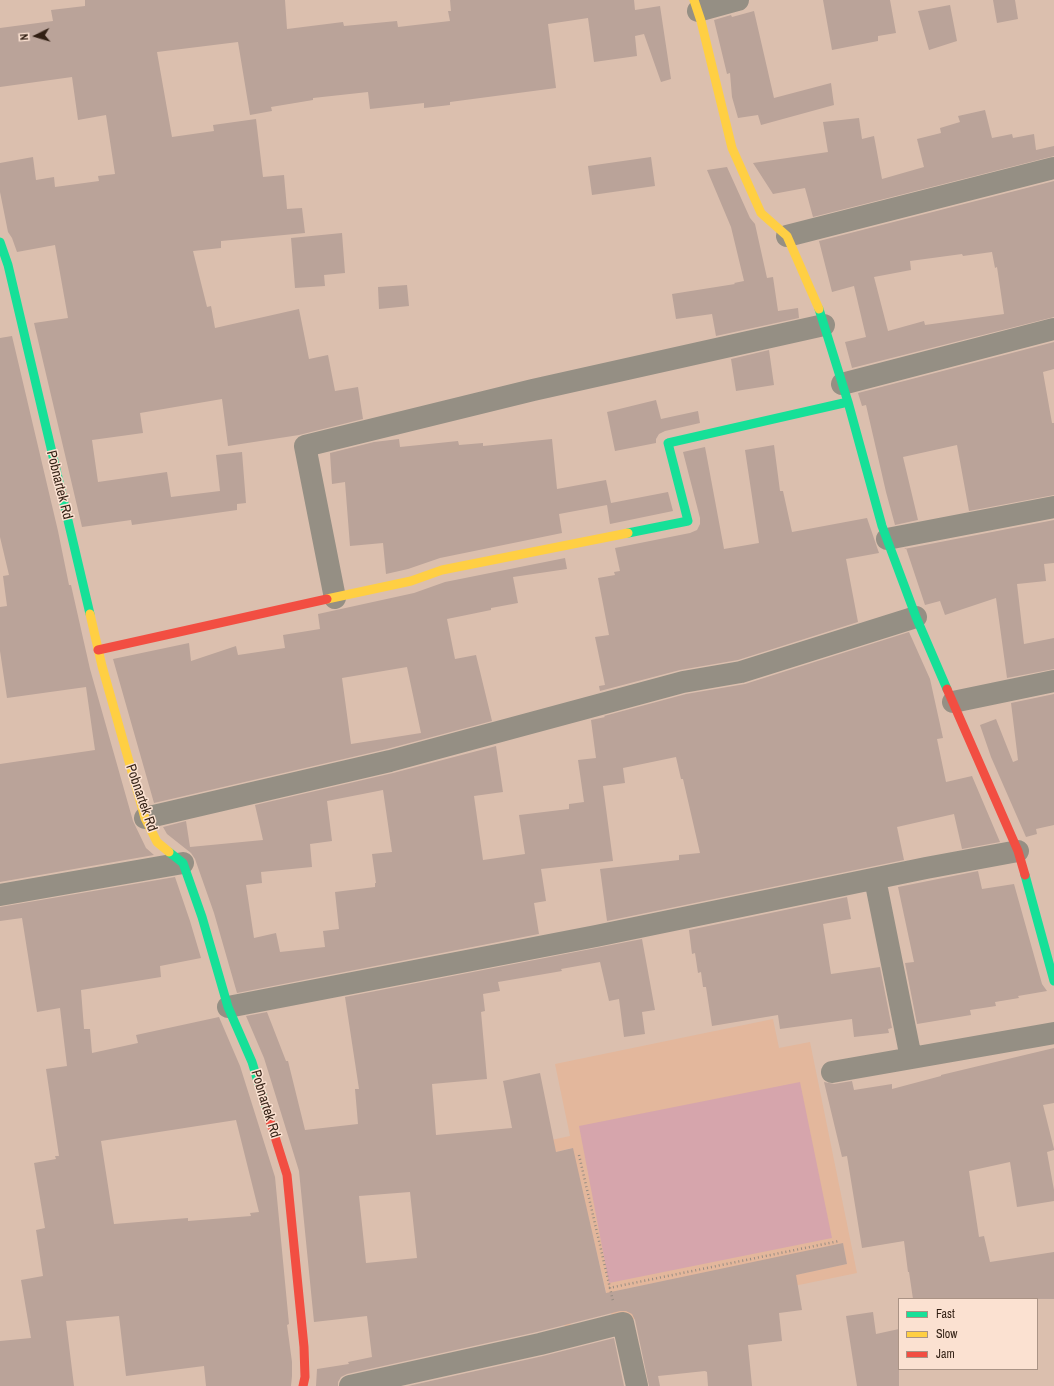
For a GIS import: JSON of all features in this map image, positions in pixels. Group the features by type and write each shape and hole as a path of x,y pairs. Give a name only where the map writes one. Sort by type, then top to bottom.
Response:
{"street":[{"path":"738,0 696,5 732,148 761,213 787,236 824,325 845,393 882,526 916,617 1018,851 1053,971 1054,981"},
{"path":"787,236 1054,168"},
{"name":"Pobnartek Rd","path":"0,242 8,265 98,650 145,818 157,842 183,863 202,917 228,1007 252,1062 287,1175 304,1347 305,1377 303,1386"},
{"path":"335,598 305,446 533,390 824,325"},
{"path":"98,650 411,581 442,570 688,521 668,444 845,393 1054,329"},
{"path":"887,539 1054,507"},
{"path":"145,818 390,761 683,682 741,672 916,617"},
{"path":"953,702 1054,680"},
{"path":"228,1007 1018,851"},
{"path":"0,895 183,863"},
{"path":"874,879 911,1058"},
{"path":"832,1072 1054,1033"},
{"path":"350,1386 623,1324 637,1386"}],"path":[{"path":"579,1155 618,1325"},
{"path":"609,1288 838,1241"}],"shaded area":[{"path":"773,1019 779,1048 810,1042 857,1273 566,1333 528,1145 570,1136 555,1064","holes":["572,1148 613,1321 572,1331 532,1158","843,1244 847,1264 620,1311 616,1291"]},
{"path":"800,1082 832,1238 609,1283 579,1126"}],"building":[{"path":"85,0 285,0 287,29 343,22 344,26 397,21 398,27 450,21 448,11 451,11 450,0 634,0 635,10 660,6 671,79 661,82 644,34 635,36 637,56 594,62 588,18 548,24 556,88 450,102 450,105 424,108 424,103 370,109 368,92 313,98 313,100 271,107 272,111 250,115 238,42 157,52 172,137 214,131 213,125 256,119 263,177 284,175 287,209 302,208 305,233 221,241 221,248 193,251 207,307 211,306 215,328 299,309 309,359 328,355 335,391 358,387 363,419 299,435 228,446 222,399 140,413 143,433 92,440 98,482 167,472 171,497 220,491 216,455 242,452 246,503 237,504 237,510 132,525 131,520 82,527 34,323 68,318 55,245 17,252 8,232 0,192 0,163 33,157 36,180 54,177 55,187 99,181 98,176 115,174 106,115 78,120 72,77 0,87 0,28 53,21 51,10 85,6"},
{"path":"823,0 890,0 896,33 878,36 878,41 832,50"},
{"path":"993,0 1015,0 1018,19 997,23"},
{"path":"950,5 957,41 929,50 918,11"},
{"path":"754,11 774,98 831,83 834,105 761,125 758,115 738,118 732,97 730,73 727,74 714,20"},
{"path":"985,110 992,138 1012,134 1013,138 1034,134 1036,150 1054,146 1054,156 813,217 805,188 773,194 753,163 828,152 823,122 859,118 862,139 874,136 882,179 924,167 917,139 941,133 940,128 960,122 958,116"},
{"path":"651,157 655,186 592,195 588,166"},
{"path":"727,167 750,218 755,224 767,278 773,277 778,311 798,308 799,318 716,336 712,314 676,319 672,294 735,284 734,283 744,281 731,227 707,170"},
{"path":"1054,181 1054,317 852,368 845,342 866,337 854,286 832,292 819,241","holes":["992,252 995,268 997,267 1004,314 925,325 924,321 888,331 874,277 911,270 910,261 962,254 963,256"]},
{"path":"342,233 345,273 324,275 325,286 295,288 291,238"},
{"path":"407,285 409,306 379,309 378,287"},
{"path":"12,336 58,531 69,585 71,585 90,669 133,821 146,848 154,855 0,882 0,764 95,750 86,687 7,698 0,651 0,607 7,606 3,576 9,575 0,537 0,338"},
{"path":"1054,342 1054,369 1043,372 1052,423 1054,423 1054,495 969,511 957,445 903,457 918,520 895,525 866,405 862,406 858,393"},
{"path":"769,350 774,385 736,391 731,359"},
{"path":"656,400 661,419 698,411 700,423 665,431 659,434 656,439 656,443 615,451 607,412"},
{"path":"399,439 400,447 458,441 459,445 483,443 483,446 552,439 557,489 606,480 611,503 668,492 673,511 610,524 607,505 559,514 562,533 440,558 408,569 386,574 383,543 350,546 345,482 332,484 330,453 374,442"},
{"path":"774,445 780,491 783,491 792,532 867,518 879,553 846,559 858,622 738,660 680,670 600,691 599,686 605,685 595,637 609,635 598,578 615,575 614,572 620,571 615,548 690,533 697,530 700,524 700,518 683,452 705,447 724,549 759,543 745,450"},
{"path":"1054,520 1054,563 1044,564 1046,581 1017,584 1024,644 1054,638 1054,669 1007,678 996,598 945,615 940,601 925,605 906,549"},
{"path":"565,558 567,569 513,577 518,603 447,619 455,659 476,655 492,721 387,749 154,803 113,659 189,643 191,661 236,646 238,655 285,648 283,635 320,629 318,614 414,593 445,582","holes":["407,667 421,733 351,744 342,678"]},
{"path":"909,632 930,679 943,738 937,739 946,782 972,776 1000,842 962,849 954,814 897,827 904,860 607,921 600,869 679,860 679,855 700,853 683,779 681,779 676,757 623,768 625,783 603,786 613,861 541,869 546,901 534,903 539,934 237,993 214,913 195,859 191,853 167,834 163,827 186,821 190,847 263,840 255,805 393,773 496,746 503,792 474,796 483,860 525,854 519,815 569,809 569,804 584,802 578,760 596,758 591,720 686,694 745,684","holes":["383,790 392,852 372,854 376,883 375,887 335,892 339,929 323,931 325,947 280,952 276,933 254,938 246,885 262,883 261,872 312,867 310,844 332,841 327,801"]},
{"path":"1054,694 1054,825 1036,829 1037,834 1026,837 991,757 980,725 996,719 1013,762 1018,760 1011,703"},
{"path":"978,871 982,889 1014,884 1042,984 1047,991 995,1002 996,1006 970,1010 971,1015 917,1024 905,963 914,962 898,887"},
{"path":"175,877 201,958 160,966 161,977 81,990 84,1029 90,1029 92,1053 138,1043 136,1035 219,1017 240,1066 275,1177 289,1324 287,1325 292,1362 291,1386 206,1386 204,1366 126,1376 119,1316 66,1321 74,1386 0,1386 0,1341 31,1338 21,1280 43,1276 36,1230 45,1228 34,1163 56,1159 55,1156 59,1156 46,1069 67,1066 60,1008 37,1012 22,918 0,921 0,907","holes":["236,1120 259,1212 250,1213 251,1216 188,1221 188,1218 114,1224 101,1141"]},
{"path":"847,897 851,919 823,924 831,974 880,967 892,1028 888,1029 889,1033 854,1037 852,1019 780,1029 778,1015 712,1026 706,987 703,987 701,972 698,973 695,953 692,954 689,930"},
{"path":"642,939 655,1010 642,1012 645,1034 624,1037 619,999 609,1001 600,962 561,969 562,971 498,982 500,991 483,994 485,1011 481,1012 487,1079 432,1084 436,1135 512,1128 503,1081 540,1073 556,1152 573,1148 606,1293 843,1243 847,1264 796,1275 802,1310 779,1313 782,1341 748,1345 752,1386 708,1386 707,1372 705,1371 658,1376 660,1386 649,1386 635,1320 632,1314 626,1311 620,1311 537,1332 347,1374 341,1377 338,1382 338,1386 316,1386 317,1369 349,1364 348,1362 372,1357 367,1316 314,1322 299,1171 264,1058 246,1016 267,1012 286,1061 288,1061 305,1130 358,1124 355,1089 359,1089 345,997","holes":["410,1192 417,1258 366,1263 359,1196"]},
{"path":"1054,1048 1054,1103 1043,1105 1054,1149 1047,1152 1054,1190 1054,1201 1017,1207 1010,1162 969,1171 979,1237 984,1236 990,1262 1054,1252 1054,1299 913,1298 904,1241 862,1248 847,1156 842,1157 824,1082 834,1084 852,1081 854,1090 892,1084 892,1089 941,1075"},
{"path":"873,1312 876,1334 898,1329 899,1386 857,1386 846,1316"},
{"path":"614,1338 624,1386 408,1386 543,1356"}],"traffic: fast":[{"path":"0,242 8,265 90,614"},
{"path":"819,309 848,402 882,526 916,617 947,689"},
{"path":"628,533 688,521 668,443 848,402"},
{"path":"169,852 183,863 202,917 228,1007 252,1062 270,1121"},
{"path":"1025,875 1054,981"}],"traffic: slow":[{"path":"694,0 701,21 732,148 761,213 787,236 819,309"},
{"path":"327,599 411,581 442,570 628,533"},
{"path":"90,614 102,666 145,818 157,842 169,852"}],"traffic: jam":[{"path":"98,650 327,599"},
{"path":"947,689 1018,851 1025,875"},
{"path":"270,1121 287,1175 304,1347 305,1377 303,1386"}]}
